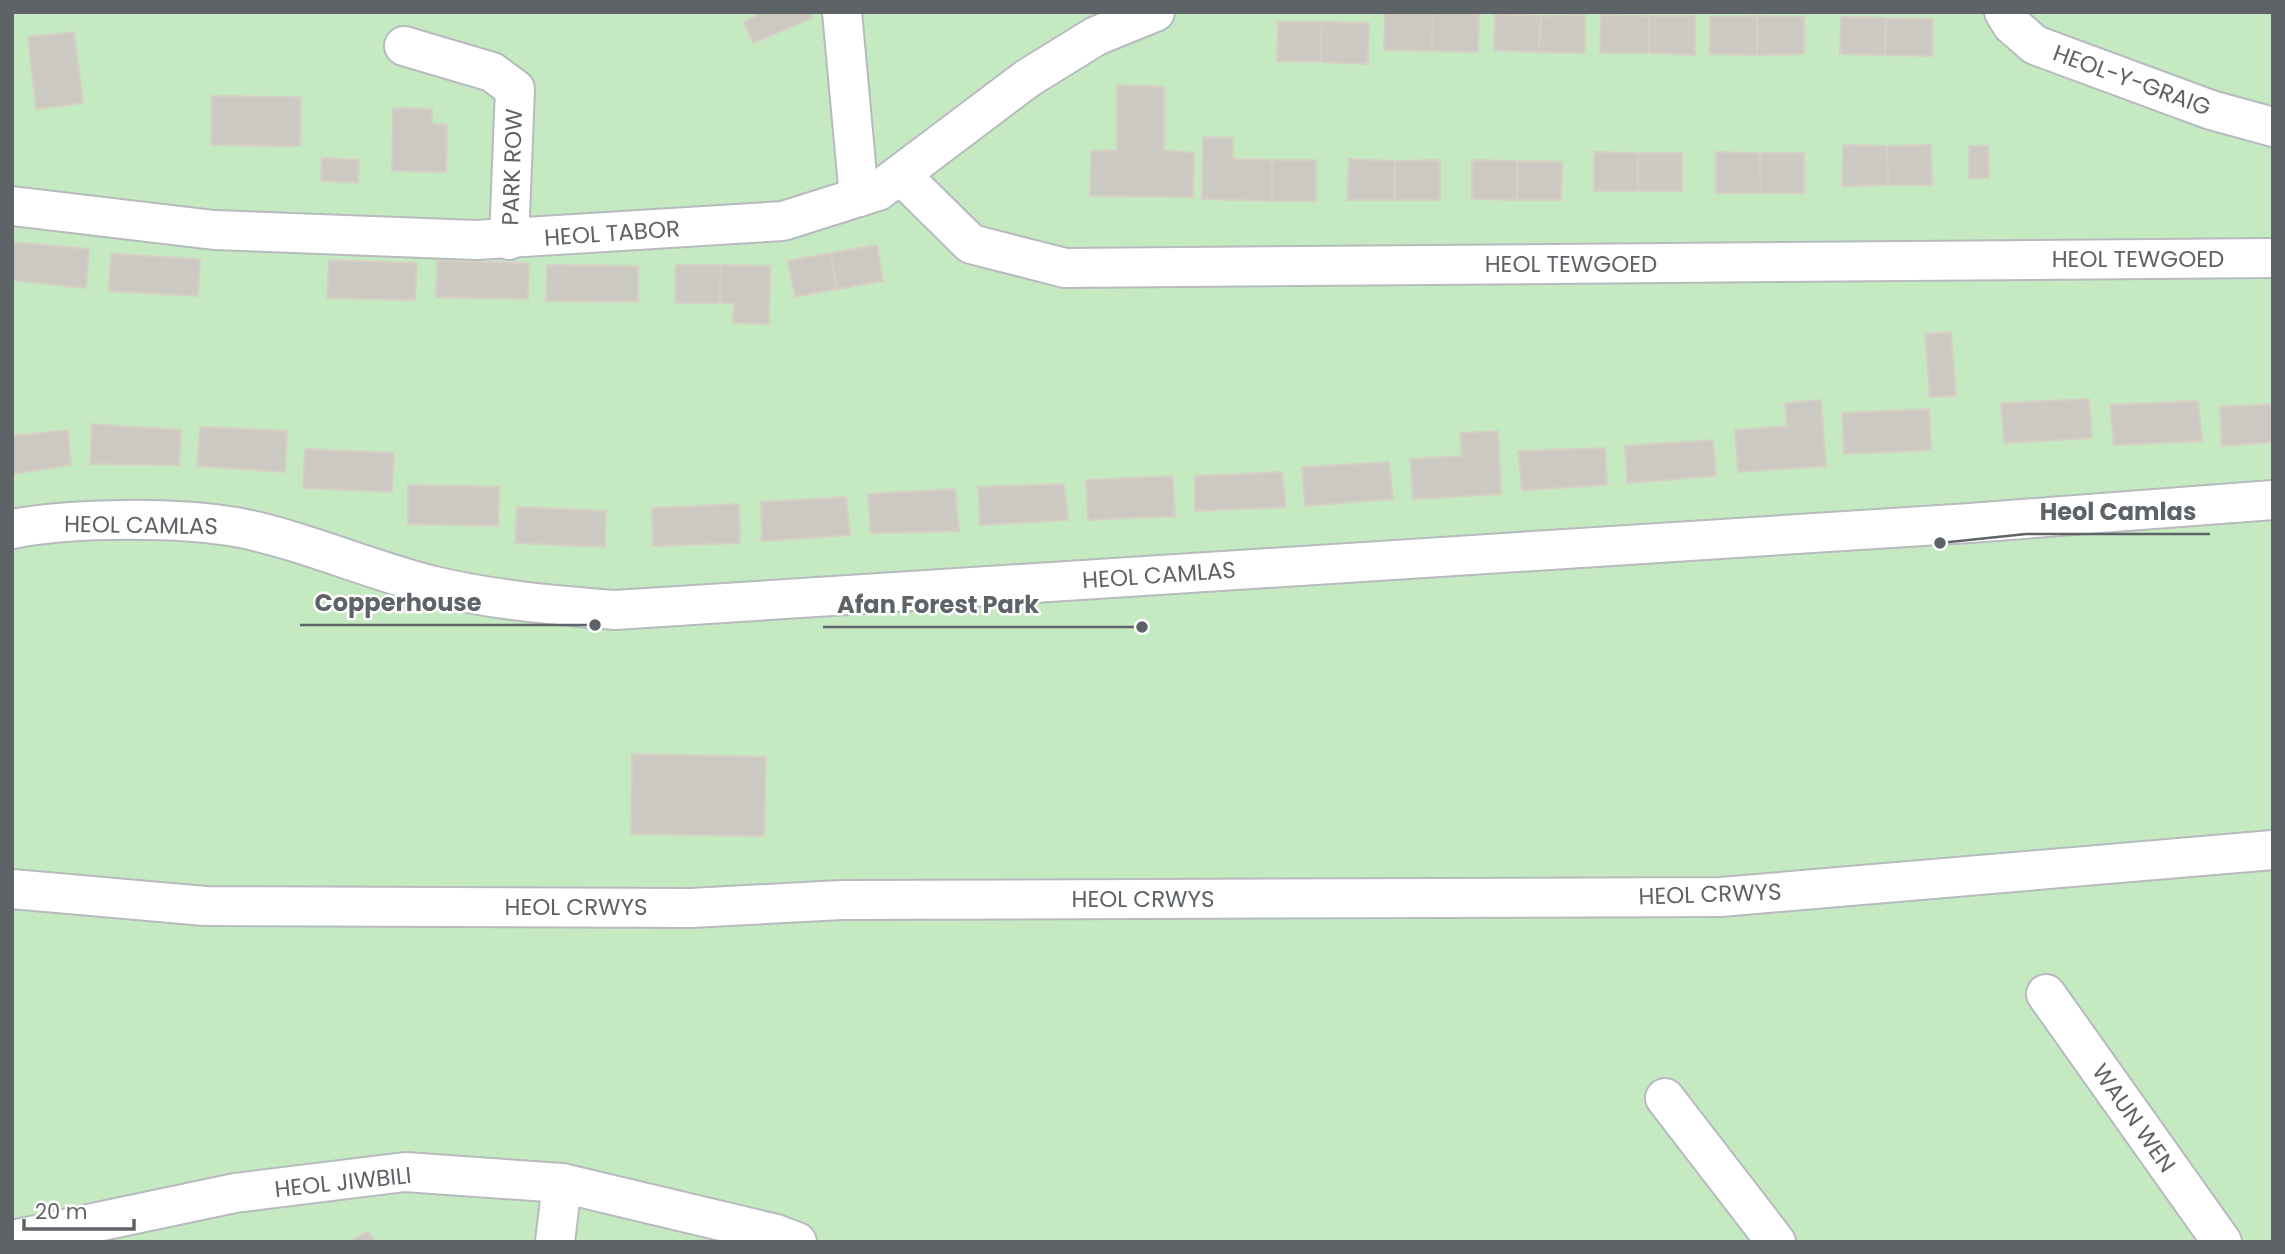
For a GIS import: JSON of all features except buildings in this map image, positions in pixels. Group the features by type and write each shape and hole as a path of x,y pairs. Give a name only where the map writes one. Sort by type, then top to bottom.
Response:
{"street":[{"path":"842,12 859,197"},
{"name":"HEOL TABOR","path":"12,206 214,230 509,240 783,221 878,191 1028,78 1096,36 1154,12"},
{"name":"HEOL-Y-GRAIG","path":"2004,12 2012,25 2035,45 2211,110 2273,127"},
{"name":"PARK ROW","path":"404,46 492,72 515,89 509,240"},
{"name":"HEOL TEWGOED","path":"901,175 971,244 1065,268 2273,258"},
{"name":"HEOL CAMLAS","path":"12,529 45,523 155,521 241,528 430,585 517,601 615,610 1956,524 2273,500"},
{"name":"HEOL CRWYS","path":"12,889 219,906 691,908 855,900 1721,897 2273,850"},
{"name":"WAUN WEN","path":"2046,994 2222,1242"},
{"path":"1665,1098 1776,1242"},
{"name":"HEOL JIWBILI","path":"12,1240 235,1193 405,1172 562,1183 776,1234 797,1242"},
{"path":"555,1242 562,1183"}],"green space":[{"path":"12,12 2273,12 2273,1242 12,1242"}],"place":[{"name":"Heol Camlas","path":"1940,543"},
{"name":"Copperhouse","path":"595,625"},
{"name":"Afan Forest Park","path":"1142,627"}]}
